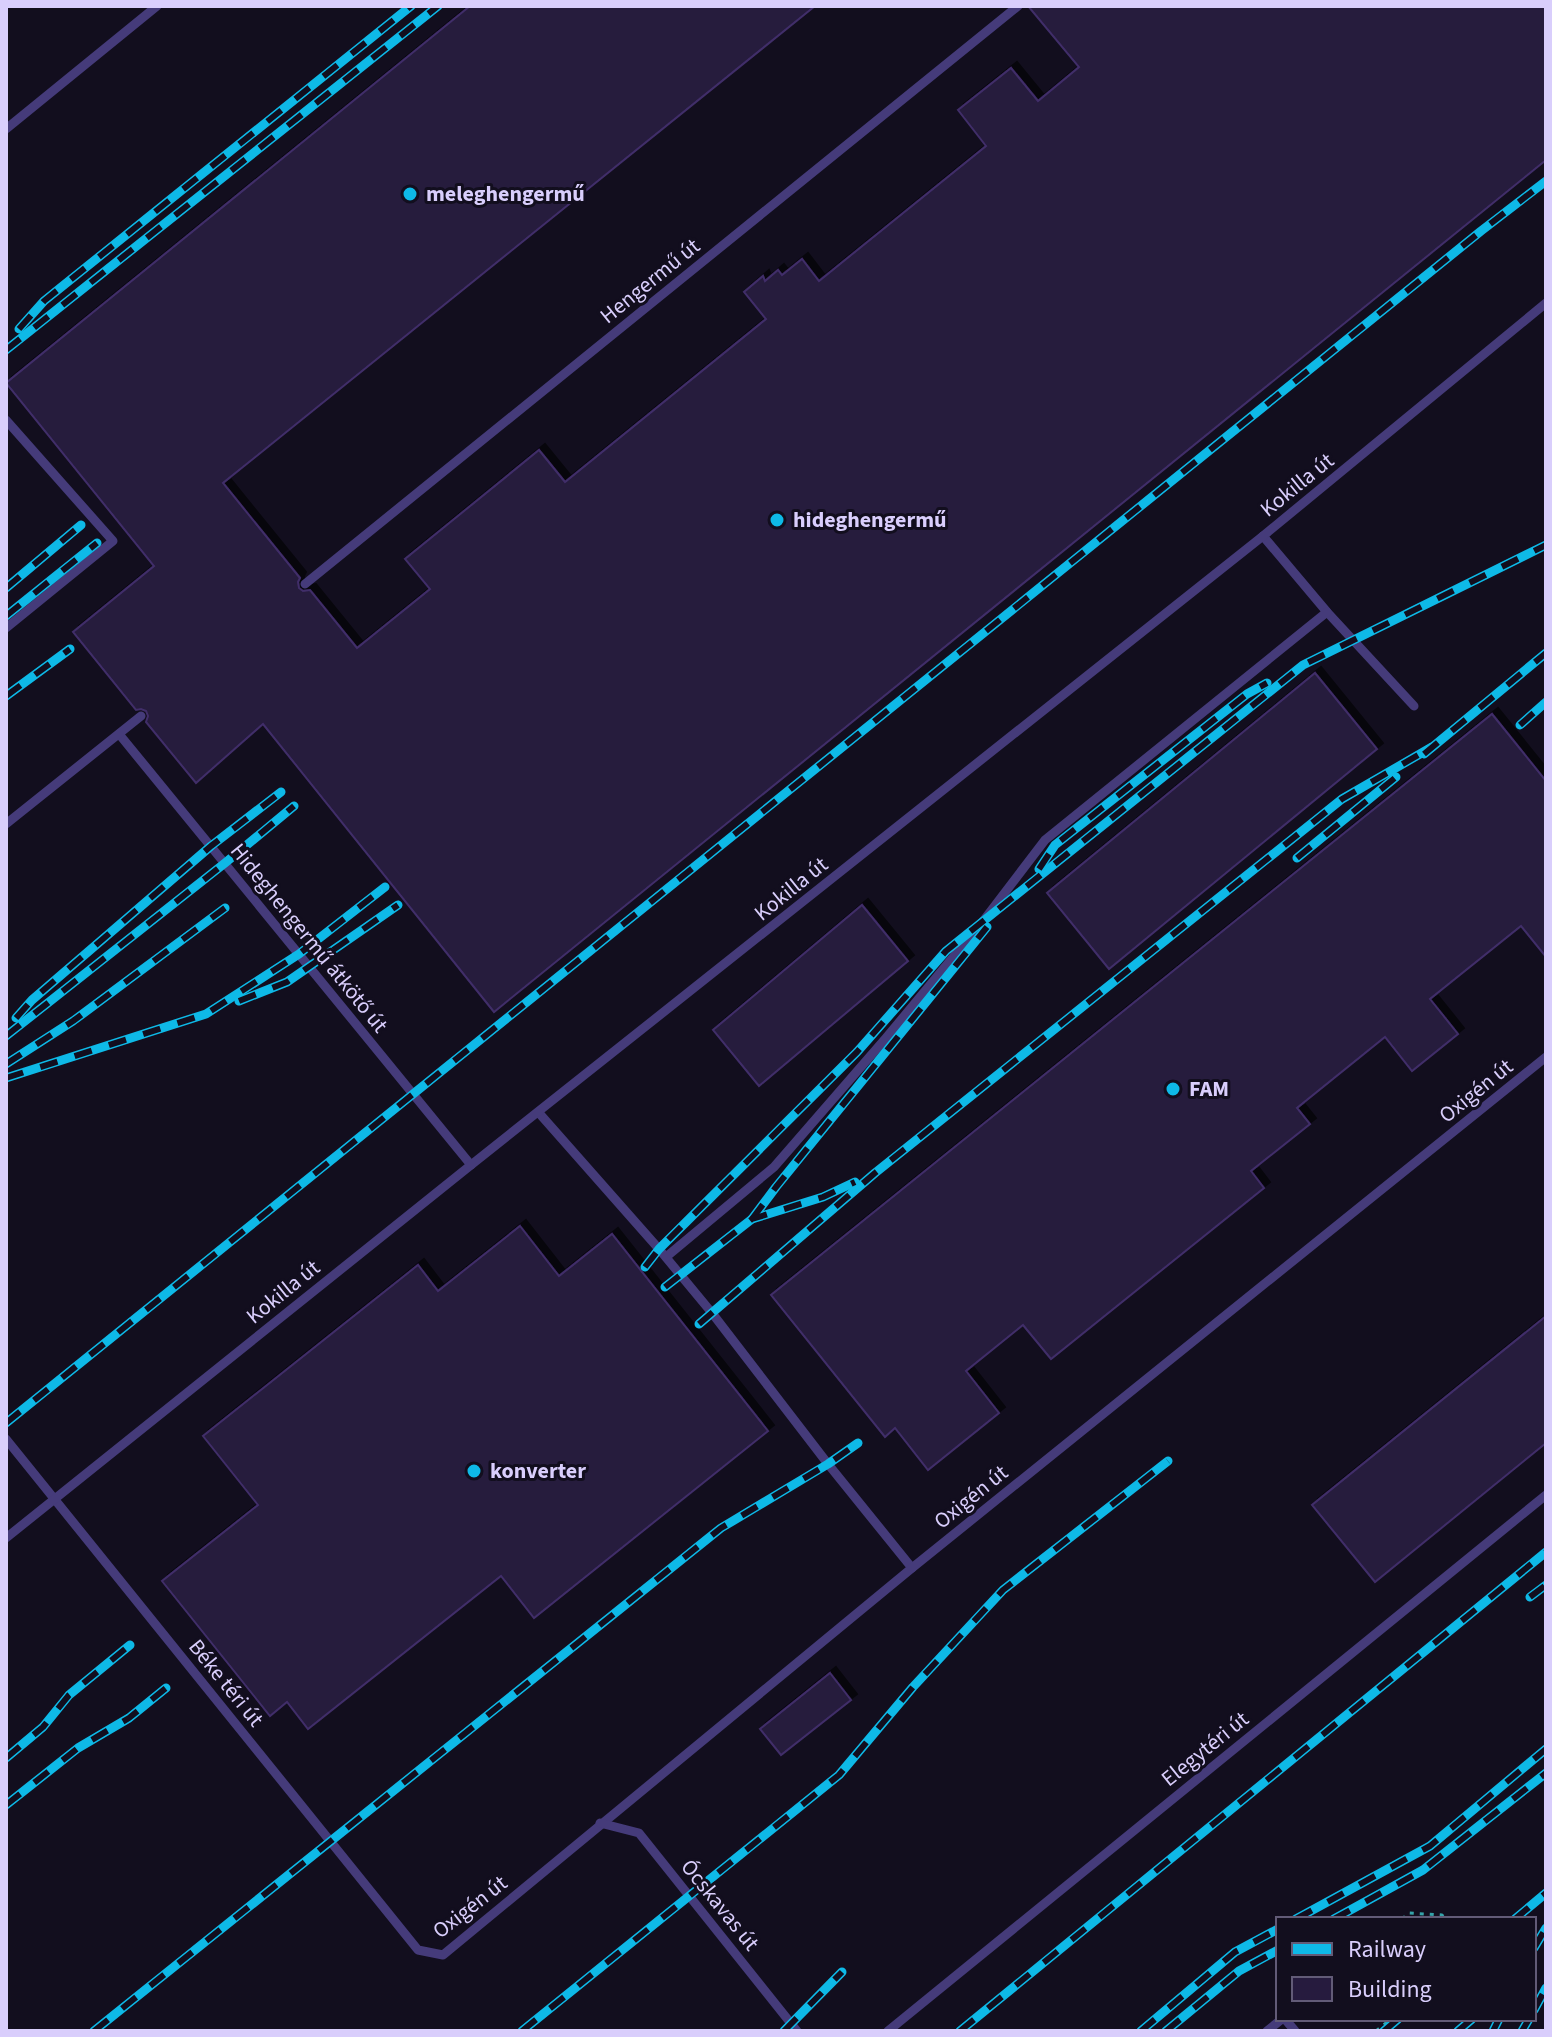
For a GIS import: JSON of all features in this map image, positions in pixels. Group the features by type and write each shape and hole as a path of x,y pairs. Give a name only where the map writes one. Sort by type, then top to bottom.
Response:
{"lane":[{"path":"6,129 157,6"},
{"name":"Hengermű út","path":"305,584 1018,6"},
{"name":"Kokilla út","path":"6,1538 1263,536 1546,303"},
{"path":"6,420 113,541 6,628"},
{"path":"1263,536 1327,612 1414,706"},
{"path":"666,1257 774,1167 984,920 1045,840 1327,612"},
{"path":"6,824 141,716"},
{"name":"Hideghengermű átkötő út","path":"119,734 471,1165"},
{"name":"Oxigén út","path":"418,1950 443,1955 912,1568 1546,1057"},
{"path":"539,1113 666,1257 912,1568"},
{"name":"Béke téri út","path":"6,1439 418,1950"},
{"name":"Elegytéri út","path":"888,2031 1546,1495"},
{"name":"Ócskavas út","path":"600,1823 639,1833 797,2031"}],"path":[{"path":"1404,1917 1409,1913 1444,1917"}],"building":[{"name":"hideghengermű","path":"470,6 815,6 223,483 300,578 299,588 310,590 357,648 430,589 405,559 539,450 565,482 766,319 744,292 763,276 765,281 778,270 782,275 802,259 819,281 986,146 958,110 1011,68 1038,101 1079,67 1028,6 1546,6 1546,160 494,1012 263,724 196,783 146,722 146,711 136,710 73,632 154,566 6,383"},
{"path":"1315,673 1377,749 1109,969 1047,893"},
{"name":"FAM","path":"1492,714 1546,781 1546,957 1521,926 1430,999 1458,1034 1412,1071 1385,1037 1297,1108 1310,1124 1251,1171 1264,1188 1051,1359 1023,1325 966,1371 999,1413 928,1470 895,1428 885,1437 771,1295"},
{"path":"862,905 908,961 759,1086 713,1030"},
{"name":"konverter","path":"520,1226 559,1276 612,1234 768,1431 534,1618 501,1576 308,1729 287,1702 270,1716 162,1581 258,1505 203,1436 418,1265 438,1291"},
{"path":"1546,1316 1546,1443 1375,1582 1312,1505"},
{"path":"830,1673 851,1700 781,1755 760,1729"}],"railway":[{"path":"19,329 44,301 411,6"},
{"path":"6,350 438,6"},
{"path":"6,1423 1546,181"},
{"path":"6,588 81,525"},
{"path":"6,616 97,543"},
{"path":"645,1267 659,1249 857,1052 946,951 1303,665 1546,545"},
{"path":"6,696 70,649"},
{"path":"1424,754 1546,653"},
{"path":"1039,869 1055,845 1247,694 1267,683"},
{"path":"1520,725 1546,702"},
{"path":"699,1324 875,1173 1342,799 1432,747"},
{"path":"1297,858 1396,777"},
{"path":"16,1018 32,1000 211,846 281,792"},
{"path":"6,1036 294,806"},
{"path":"6,1078 206,1014 299,954 385,887"},
{"path":"239,1001 287,982 398,905"},
{"path":"6,1064 73,1021 225,908"},
{"path":"752,1219 987,927"},
{"path":"665,1287 752,1219 823,1197 855,1182"},
{"path":"94,2031 721,1528 858,1443"},
{"path":"522,2031 839,1775 913,1687 1003,1590 1168,1461"},
{"path":"960,2031 1546,1552"},
{"path":"1530,1597 1546,1585"},
{"path":"6,1758 43,1727 69,1695 130,1645"},
{"path":"6,1805 78,1748 129,1718 166,1688"},
{"path":"1300,1917 1430,1846 1546,1749"},
{"path":"1338,1917 1423,1870 1546,1773"},
{"path":"1517,1917 1546,1893"},
{"path":"1536,1945 1546,1928"},
{"path":"1141,2031 1235,1952 1276,1930"},
{"path":"1166,2031 1239,1971 1276,1951"},
{"path":"784,2031 842,1972"},
{"path":"1536,2006 1546,1988"},
{"path":"1384,2031 1396,2021"},
{"path":"1458,2031 1470,2021"},
{"path":"1493,2031 1498,2021"},
{"path":"1522,2031 1528,2021"}],"place":[{"name":"meleghengermű","path":"410,194"},
{"name":"hideghengermű","path":"777,520"},
{"name":"FAM","path":"1173,1089"},
{"name":"konverter","path":"474,1471"}]}
